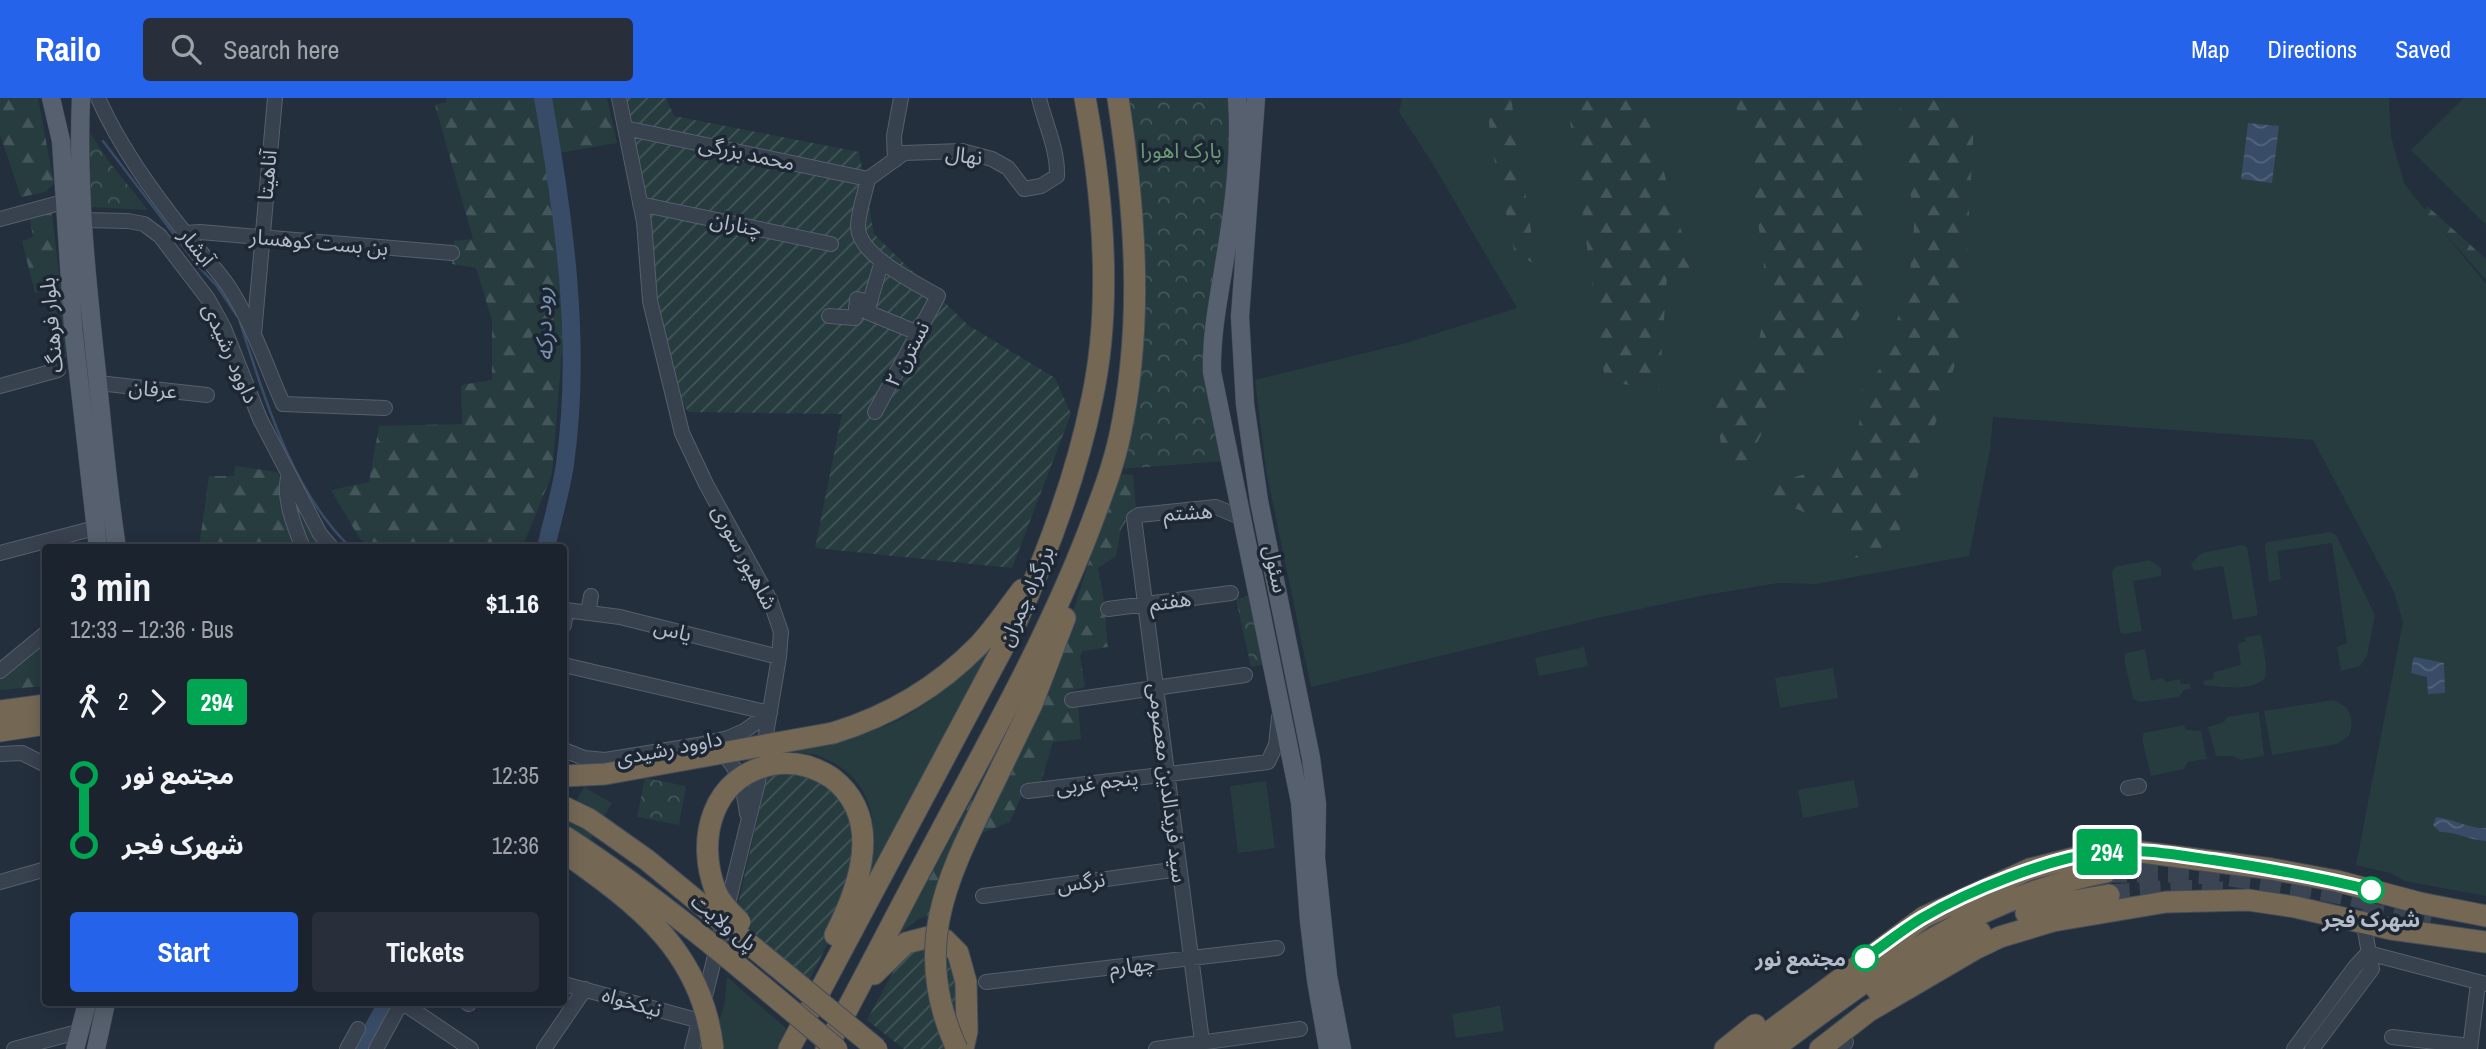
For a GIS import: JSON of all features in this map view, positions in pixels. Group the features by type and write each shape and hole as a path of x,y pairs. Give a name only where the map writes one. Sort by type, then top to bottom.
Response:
{"highway":[{"name":"بزرگراه چمران","path":"794,1040 1015,625 1060,518 1093,397 1101,335 1102,242 1097,179 1085,98"},
{"name":"بزرگراه چمران","path":"826,1049 1004,714 1075,564 1112,467 1125,407 1135,329 1134,229 1118,98"},
{"path":"567,776 605,774 834,733 890,712 927,689 980,643 1043,563"},
{"path":"957,1049 943,1012 938,987 937,925 952,870 1032,704 1071,597 1075,564"},
{"path":"0,711 42,706"},
{"path":"0,731 42,725"},
{"path":"789,975 723,904 717,894 708,856 709,824 721,797 738,779 758,768 783,763 810,766 840,784 852,800 863,830 863,850 845,915 810,983 794,1040"},
{"name":"پل ولایت","path":"567,808 589,819 647,860 877,1049"},
{"name":"پل ولایت","path":"567,838 615,869 677,915 837,1049"},
{"path":"1746,1049 1900,932 1924,917 2031,869 2086,855 2134,850 2292,872 2486,916"},
{"path":"567,854 640,909 677,951 694,978 703,1003 713,1049"},
{"path":"1773,1049 1902,956 1958,923 2041,888 2106,872"},
{"path":"1792,1049 1866,996 1960,941 2027,913 2057,904 2109,895"},
{"path":"1819,1049 1869,1011 1975,949 2033,926 2166,902 2248,900 2363,921 2486,957"},
{"path":"2391,929 2486,942"},
{"path":"1725,1049 1824,973 1855,953 1900,932"},
{"path":"858,990 906,943 933,936 945,940 958,953 966,982 967,1031 963,1049"},
{"path":"1842,1047 1919,981"},
{"path":"852,1028 888,1049"}],"main road":[{"name":"بلوار فرهنگ","path":"51,98 61,141 73,327 97,544"},
{"name":"بلوار فرهنگ","path":"80,98 83,220 117,544"},
{"name":"سئول","path":"1237,98 1239,124 1236,176 1212,372 1280,703 1309,803 1328,976 1331,1029 1328,1049"},
{"name":"سئول","path":"1256,98 1241,286 1243,367 1257,490 1311,758 1309,803"},
{"path":"63,202 83,220"},
{"path":"1224,430 1226,405 1221,370 1225,363 1231,360 1239,362 1243,367"},
{"path":"1309,803 1294,850 1301,945 1317,1049"},
{"path":"1309,803 1351,1049"},
{"path":"75,1049 86,1006"},
{"path":"96,1049 105,1006"},
{"name":"سئول","path":"1331,1029 1342,1049"}],"street":[{"name":"آبشار","path":"98,98 108,121 132,161 227,285 243,311 283,404 385,408"},
{"name":"آناهیتا","path":"253,337 275,98"},
{"name":"شاهپور سوری","path":"619,98 644,222 650,301 682,432 706,484 771,600 781,632 758,782 692,1049"},
{"path":"895,160 894,136 901,98"},
{"name":"نهال","path":"868,179 904,153 962,151 992,159 1008,168 1024,188 1041,186 1057,176 1058,157 1046,128 1039,98"},
{"name":"محمد بزرگی","path":"625,128 868,179"},
{"path":"868,179 858,228 867,246 882,261 868,307"},
{"path":"0,219 63,202"},
{"name":"چناران","path":"640,204 831,244"},
{"name":"داوود رشیدی","path":"83,220 136,222 144,224 160,236 214,309 260,419 320,534 329,544"},
{"name":"بن بست کوهسار","path":"185,233 200,232 452,253"},
{"name":"نسترن ۲","path":"876,412 938,296 882,261"},
{"path":"829,317 855,318 857,299 918,333"},
{"path":"0,386 58,370"},
{"name":"عرفان","path":"98,383 207,395"},
{"path":"288,475 286,485 301,544"},
{"name":"هشتم","path":"1134,518 1139,515 1216,507 1242,518"},
{"name":"سید فریدالدین معصومی","path":"1134,518 1202,1046"},
{"path":"0,553 95,528"},
{"name":"هفتم","path":"1108,609 1231,593"},
{"path":"588,613 592,596"},
{"name":"یاس","path":"567,618 588,613 620,617 779,657"},
{"path":"0,671 42,636"},
{"path":"567,666 770,713"},
{"path":"1072,699 1245,675"},
{"name":"پنجم غربی","path":"1028,791 1268,762 1276,745 1280,703"},
{"name":"داوود رشیدی","path":"567,751 584,758 605,760 698,745 744,732 770,713"},
{"path":"698,745 717,746 753,756 761,765"},
{"path":"698,745 714,749 725,757 742,784 748,820"},
{"path":"0,754 22,753 42,763"},
{"path":"742,784 750,789 758,782"},
{"name":"نرگس","path":"983,896 1179,869"},
{"path":"0,882 42,870"},
{"path":"2312,1049 2372,969 2363,921"},
{"name":"چهارم","path":"986,982 1277,948"},
{"path":"2368,953 2482,984 2470,1047 2392,1037"},
{"path":"2294,1049 2368,953"},
{"name":"نیکخواه","path":"567,985 700,1021"},
{"path":"544,1049 585,989"},
{"path":"376,1049 400,1006"},
{"path":"406,1006 471,1049"},
{"path":"1156,1049 1202,1046 1300,1028"},
{"path":"347,1049 358,1029"},
{"path":"14,1049 81,1031"}],"green space":[{"path":"0,98 38,98 54,183 46,192 21,197 0,134"},
{"path":"446,98 607,98 617,143 546,155 565,312 552,474 524,544 367,544 360,539 331,490 369,482 379,426 462,424 461,385 492,380 492,320 476,268 452,264 454,241 473,239 435,105 447,102"},
{"path":"626,98 666,98 674,116 859,152 874,234 968,325 1055,378 1071,414 1012,568 815,548 842,414 688,412 679,395 655,288"},
{"name":"پارک اهورا","path":"1124,98 1231,98 1229,184 1215,273 1225,461 1120,469 1128,433"},
{"path":"1402,98 2389,98 2391,137 2405,185 2486,284 2486,896 2405,881 2390,873 2356,865 2403,622 2394,592 2313,440 1993,417 1990,450 1969,556 1816,584 1778,583 1700,596 1311,687 1266,470 1255,380 1406,343 1517,308 1431,161 1399,112"},
{"path":"1488,98 1511,98 1536,264 1515,255 1490,140"},
{"path":"1567,98 1640,98 1644,105 1694,274 1667,277 1659,390 1605,381"},
{"path":"1733,98 1862,98 1863,310 1821,372 1778,401 1746,465 1725,472 1713,391 1752,374 1768,297 1747,138"},
{"path":"1901,98 1959,98 1974,122 1962,344 1892,553 1846,559 1854,540 1830,524 1761,493 1752,492 1853,457 1858,437 1862,389 1886,362 1910,272 1915,214 1906,175 1899,119"},
{"path":"2464,98 2486,98 2486,225 2411,150"},
{"path":"86,127 110,163 148,210 91,207"},
{"path":"2427,206 2486,259 2486,280 2424,210"},
{"path":"51,207 69,356 61,360 44,291 35,293 22,241 33,237 29,214"},
{"path":"235,466 277,472 319,544 200,544 209,476 234,476"},
{"path":"1117,474 1133,475 1136,506 1121,529 1116,556 1098,568 1108,647 1083,651 1080,656 1085,687 1067,692 1068,703 1078,705 1081,739 1053,742 1041,782 1026,786 1010,822 972,837 1065,637"},
{"path":"2331,532 2336,535 2375,615 2367,656 2360,666 2341,671 2337,647 2347,643 2332,543 2277,551 2281,579 2269,582 2265,546 2267,542"},
{"path":"2242,545 2247,547 2258,615 2233,620 2223,566 2194,571 2191,563 2202,553"},
{"path":"2150,560 2161,568 2161,576 2133,581 2142,631 2123,634 2120,632 2112,573 2114,567"},
{"path":"1248,596 1263,664 1251,667 1236,599"},
{"path":"1006,627 858,902 871,860 873,839 867,800 857,783 842,768 818,756 794,752 866,733 906,716 947,687"},
{"path":"2261,635 2266,663 2265,678 2244,687 2204,685 2203,681 2213,679 2214,672 2241,665 2238,644 2246,641 2245,637"},
{"path":"42,640 42,686 0,690 0,675"},
{"path":"1584,647 1588,666 1539,676 1535,658"},
{"path":"2145,649 2151,681 2163,678 2166,682 2180,679 2181,684 2190,684 2191,689 2184,690 2179,697 2140,702 2133,699 2124,659 2126,653"},
{"path":"1833,668 1838,698 1780,708 1775,678"},
{"path":"1037,678 931,916 920,918 900,933"},
{"path":"2333,700 2344,706 2350,714 2352,724 2349,736 2337,744 2272,755 2264,711"},
{"path":"2259,712 2264,756 2241,760 2232,756 2216,756 2208,727 2224,722 2227,717"},
{"path":"2184,725 2186,730 2201,731 2207,759 2188,762 2184,769 2151,776 2142,739 2144,733"},
{"path":"788,772 824,782 838,795 857,826 844,911 808,983 734,922 768,773"},
{"path":"645,778 686,786 679,825 637,817"},
{"path":"1854,780 1859,807 1803,818 1798,790"},
{"path":"1266,781 1275,848 1238,853 1230,786"},
{"path":"584,787 612,803 588,844 567,832 567,817"},
{"path":"933,949 955,965 961,985 954,1049 904,1049 867,1020 898,963 914,950"},
{"path":"727,977 788,1030 778,1049 720,1049 716,1025 723,1008"},
{"path":"1500,1006 1504,1031 1456,1038 1452,1014"}],"water":[{"path":"2248,123 2279,126 2272,183 2241,179"},
{"path":"2415,657 2444,663 2445,693 2428,694 2427,677 2411,673"},
{"path":"2436,817 2486,828 2486,841 2440,832 2433,825"}],"waterway":[{"name":"رود درکه","path":"543,98 564,234 572,372 565,464 547,544"},
{"path":"103,141 198,266 217,286 237,316"},
{"path":"240,322 270,412 296,471 330,525 347,544"},
{"name":"رود درکه","path":"362,1049 385,1006"}],"tunnel":[{"path":"2106,872 2220,875 2384,903"},
{"path":"2109,895 2177,890 2226,892"},
{"path":"2362,912 2430,925"}],"bus line":[{"name":"294","path":"1865,958 1924,917 1983,889 2031,869 2103,852 2134,850 2181,856 2272,869 2371,890"}],"place":[{"name":"شهرک فجر","path":"2371,890"},
{"name":"مجتمع نور","path":"1865,958"}]}
